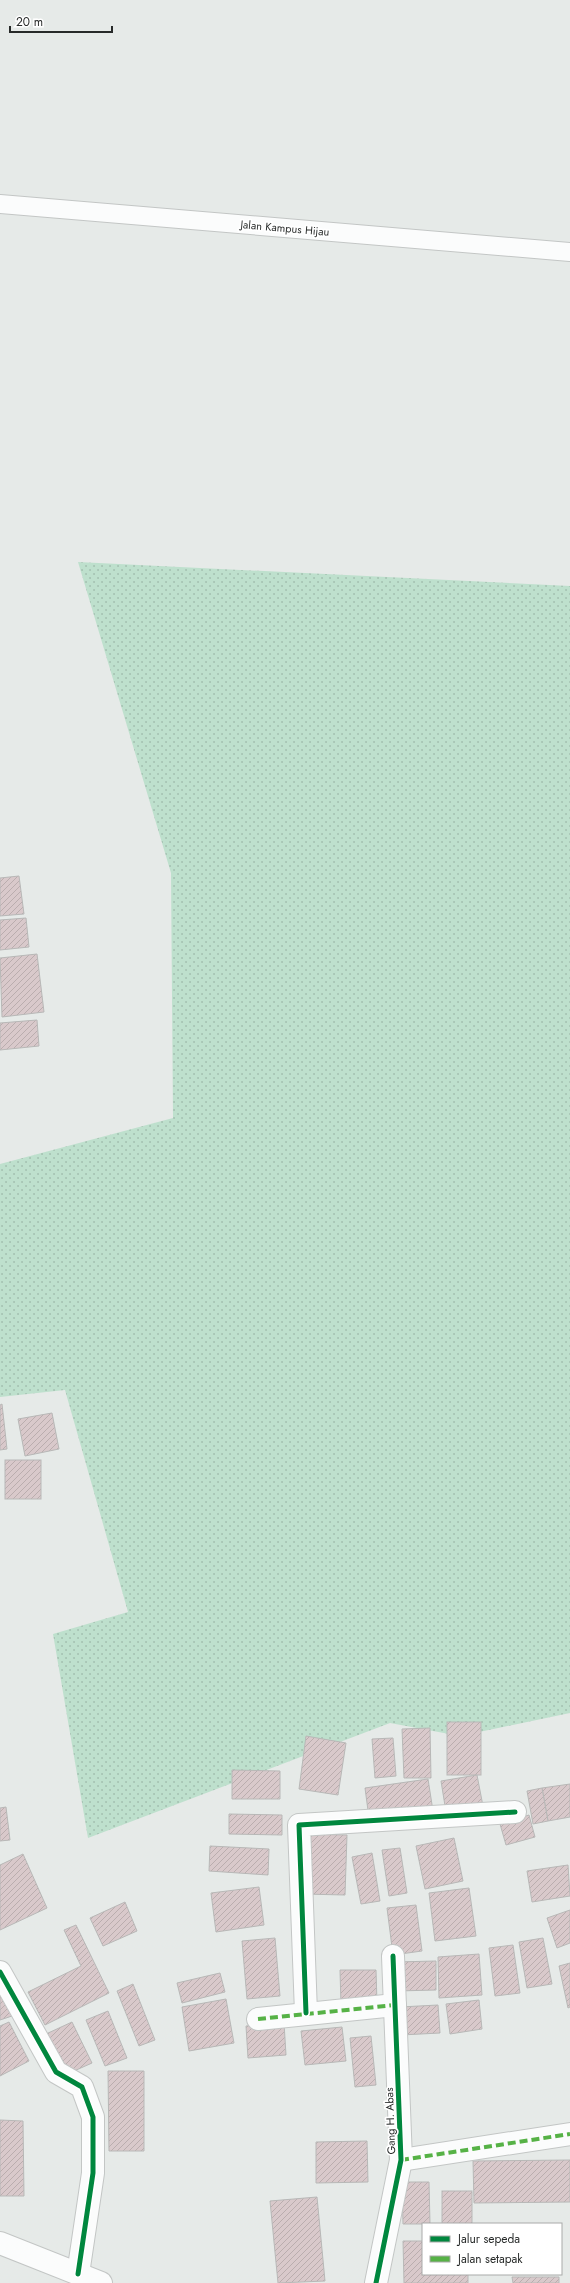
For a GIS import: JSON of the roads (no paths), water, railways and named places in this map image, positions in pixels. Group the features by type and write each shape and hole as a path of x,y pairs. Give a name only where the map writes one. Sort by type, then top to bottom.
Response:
{"street":[{"path":"306,2014 299,1825 515,1812"},
{"name":"Gang H. Abas","path":"376,2283 401,2160 393,1956"},
{"path":"0,1972 56,2072 82,2087 93,2117 92,2173 78,2274"},
{"path":"258,2019 395,2005"},
{"path":"401,2160 570,2134"},
{"path":"0,2243 102,2283"}],"lane":[{"name":"Jalan Kampus Hijau","path":"0,204 570,252"}]}
